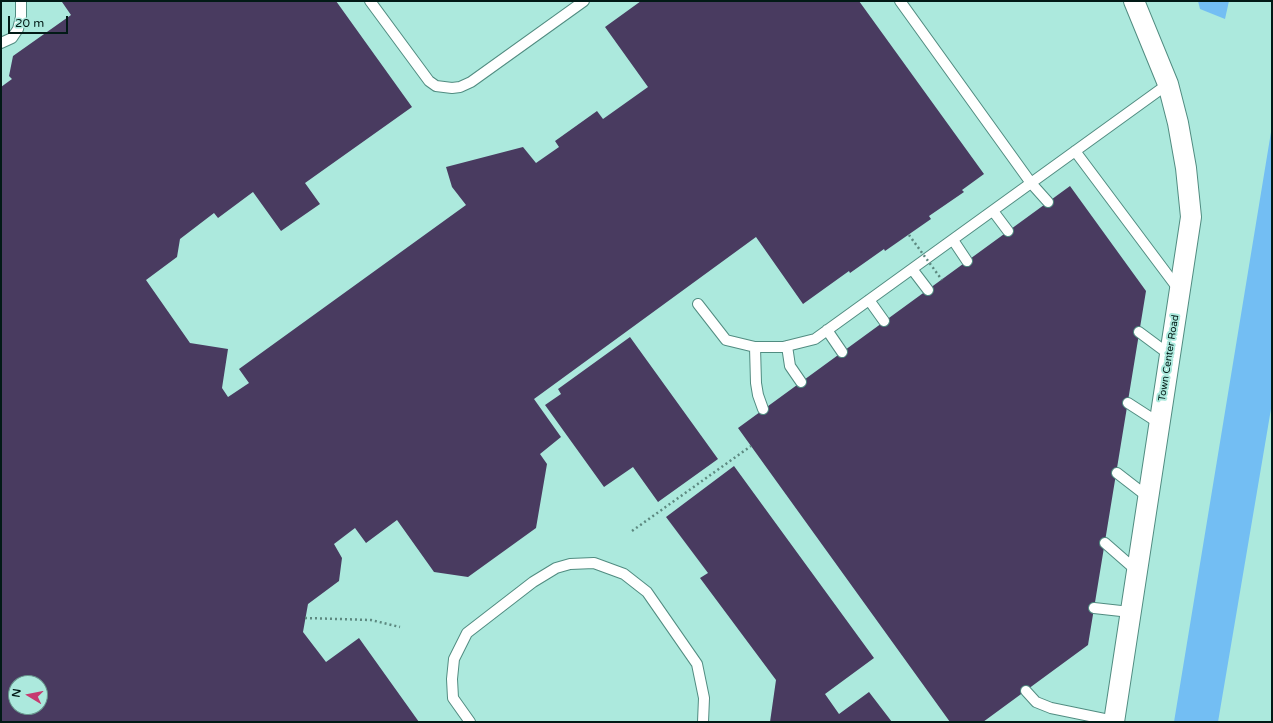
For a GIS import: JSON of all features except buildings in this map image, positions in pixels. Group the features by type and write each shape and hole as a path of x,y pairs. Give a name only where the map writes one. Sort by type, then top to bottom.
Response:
{"street":[{"name":"Town Center Road","path":"1114,721 1191,217 1186,168 1178,123 1168,84 1134,1"}],"lane":[{"path":"1,43 12,38 18,28 21,17 21,1"},
{"path":"370,1 429,81 436,86 452,88 460,87 471,82 584,1"},
{"path":"900,1 1031,183 1048,202"},
{"path":"698,304 726,340 755,347 787,346 815,339 1168,84"},
{"path":"1075,151 1180,290"},
{"path":"993,210 1008,231"},
{"path":"953,240 967,261"},
{"path":"912,269 928,290"},
{"path":"869,300 884,321"},
{"path":"827,330 842,352"},
{"path":"1139,332 1170,355"},
{"path":"787,346 790,366 801,382"},
{"path":"755,347 756,383 763,409"},
{"path":"1128,403 1159,423"},
{"path":"1116,473 1148,497"},
{"path":"1105,543 1137,571"},
{"path":"470,722 453,698 452,679 454,659 467,633 533,582 556,568 570,564 594,563 624,574 647,592 697,664 704,698 703,722"},
{"path":"1094,608 1130,612"},
{"path":"1026,691 1036,702 1051,708 1114,721"}],"path":[{"path":"909,235 942,280"},
{"path":"632,531 751,446"},
{"path":"305,618 371,620 400,627"}],"water":[{"path":"1198,1 1229,1 1225,19 1200,9"},
{"path":"1272,126 1272,403 1218,722 1174,722"}]}
